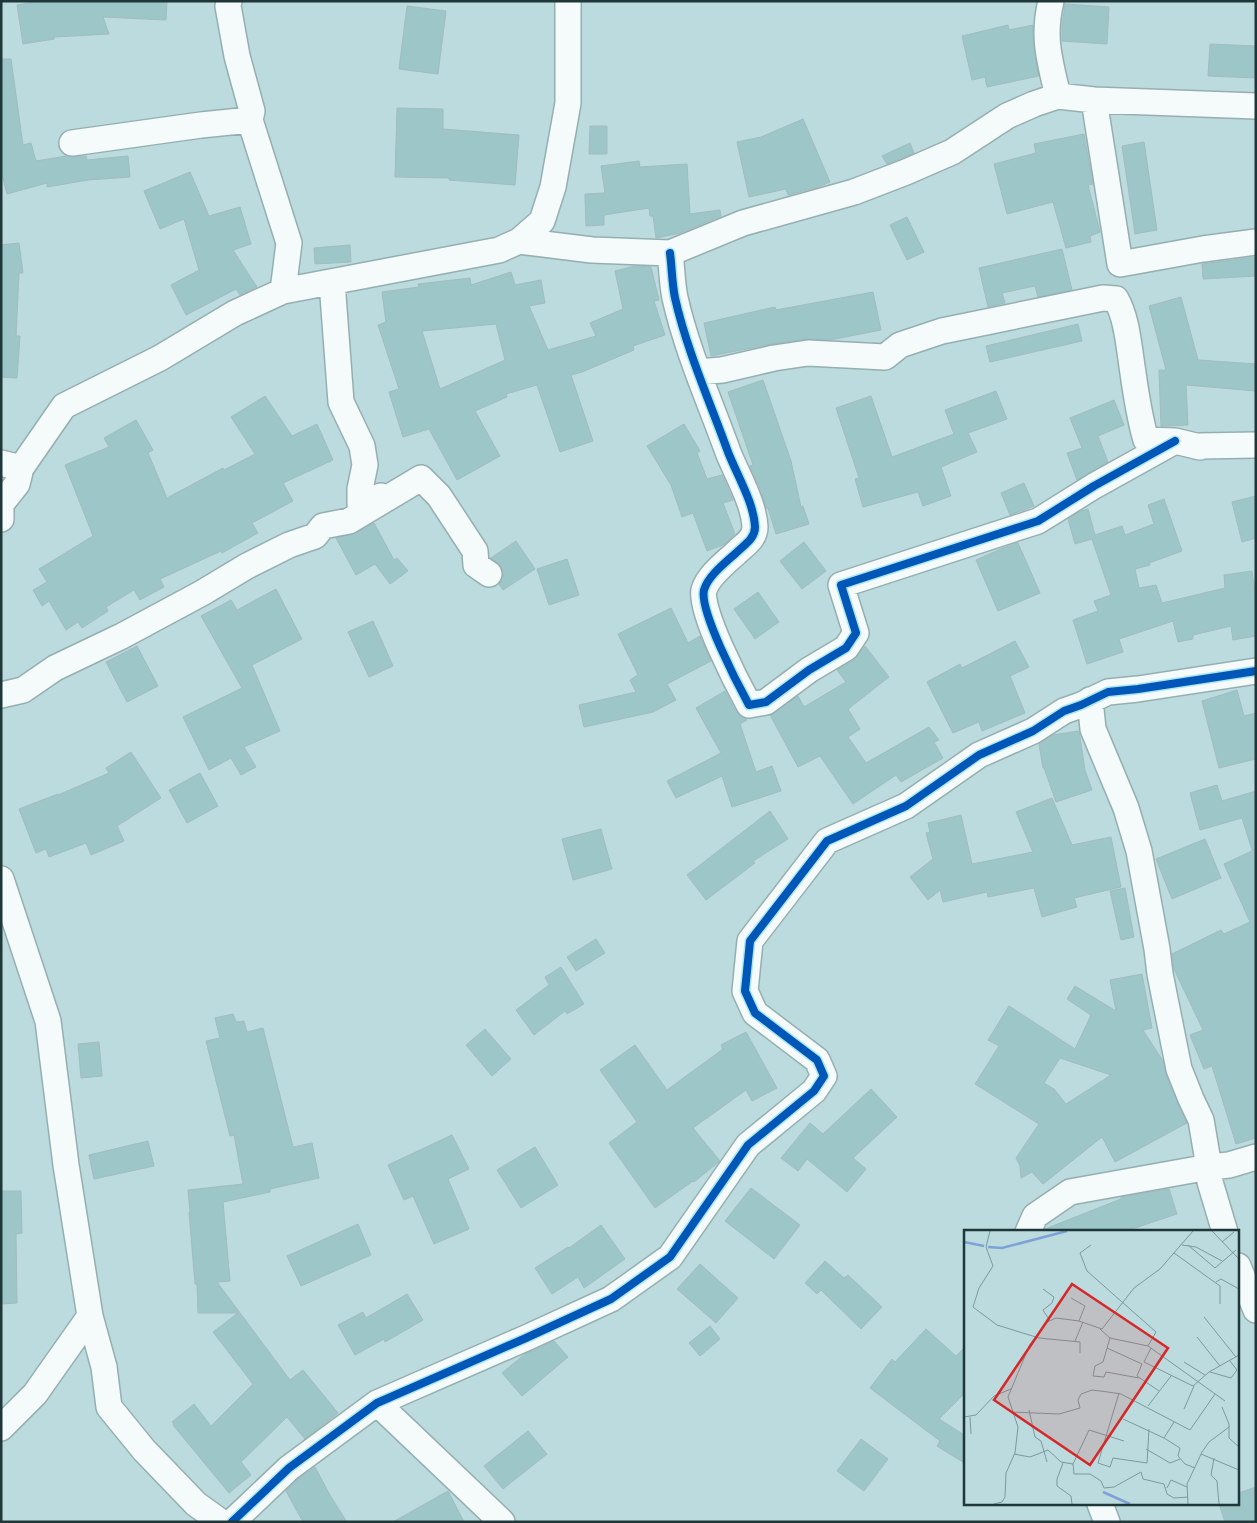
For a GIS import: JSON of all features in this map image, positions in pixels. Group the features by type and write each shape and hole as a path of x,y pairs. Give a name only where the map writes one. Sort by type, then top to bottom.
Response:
{"street":[{"path":"229,1 228,6 237,56 252,111 250,120 289,243 283,292"},
{"path":"1,519 2,504 17,484 11,466 64,406 160,358 235,313 283,292 499,250 519,241 542,220 554,187 568,103 568,1"},
{"path":"1051,1 1047,18 1046,43 1058,96"},
{"path":"519,241 592,250 670,253 743,223 854,192 906,172 952,152 1007,116 1058,96 1094,100 1256,106"},
{"path":"1094,100 1120,264 1256,242"},
{"path":"72,143 250,120"},
{"path":"670,253 675,298 689,348 753,512 755,528 753,537 716,572 704,589 703,600 733,676 749,705 766,702 809,670 846,648 856,633 841,585 1038,521 1094,486 1175,440"},
{"path":"332,282 341,402 362,446 365,465 360,490 360,504 421,478"},
{"path":"698,372 722,370 774,358 808,353 885,357 900,345 942,331 1102,298 1116,299 1122,309 1128,337 1139,417 1146,440 1175,440 1200,447 1256,445"},
{"path":"421,478 439,496 475,551 476,565 488,574"},
{"path":"1,695 24,690 56,668 122,636 202,593 247,566 290,545 315,536 323,526 349,520 421,478"},
{"path":"232,1522 289,1468 377,1404 611,1299 670,1257 748,1145 814,1092 824,1076 817,1060 755,1013 745,991 750,941 827,841 906,806 979,755 1033,731 1064,711 1108,692 1256,671"},
{"path":"1090,700 1093,729 1126,808 1139,851 1160,974 1179,1069 1201,1120 1210,1182 1223,1230"},
{"path":"1064,711 1093,729"},
{"path":"1,879 48,1022 66,1165 90,1316 104,1367 109,1407 144,1450 196,1504 221,1522"},
{"path":"1029,1230 1035,1216 1070,1192 1229,1165 1256,1157"},
{"path":"1240,1271 1256,1310"},
{"path":"1,1428 35,1394 90,1316"},
{"path":"1256,1317 1252,1317 1256,1324"},
{"path":"377,1404 502,1522"},
{"path":"1101,1506 1106,1522"}],"building":[{"path":"41,1 167,1 166,20 103,17 109,34 54,37 54,39 23,44 17,5"},
{"path":"1065,4 1109,7 1107,44 1062,41"},
{"path":"407,6 446,11 438,74 399,69"},
{"path":"1008,25 1009,30 1033,25 1034,50 1039,76 987,87 985,77 972,80 962,36"},
{"path":"1210,44 1256,46 1256,78 1208,76"},
{"path":"1,59 11,59 23,145 31,143 36,161 66,156 86,156 87,160 128,156 130,177 88,180 47,187 47,183 7,194 1,171"},
{"path":"397,108 443,109 443,129 519,135 515,185 449,180 449,178 395,177"},
{"path":"803,119 830,182 788,195 786,189 749,197 737,142 761,137"},
{"path":"590,126 607,126 607,154 589,154"},
{"path":"1084,134 1093,184 1088,185 1100,232 1090,236 1091,242 1066,248 1053,202 1007,214 994,164 1036,153 1034,144"},
{"path":"1144,142 1157,230 1135,234 1122,146"},
{"path":"910,143 914,153 887,164 882,156"},
{"path":"639,161 640,167 687,164 690,214 720,210 721,216 680,233 656,238 653,216 650,216 649,208 604,215 604,225 586,226 585,194 605,193 601,166"},
{"path":"190,172 209,216 240,207 251,244 233,250 257,287 240,295 236,289 186,315 171,285 199,270 184,219 160,229 144,191"},
{"path":"907,217 924,252 907,260 890,225"},
{"path":"19,243 23,273 19,273 16,336 20,336 17,378 1,377 1,245"},
{"path":"350,245 351,262 315,264 314,248"},
{"path":"1062,249 1072,290 1038,297 1035,286 1002,293 1005,303 988,307 979,268"},
{"path":"1256,257 1256,276 1203,279 1202,264"},
{"path":"635,266 651,267 659,300 654,301 665,335 633,346 634,350 571,375 593,441 560,452 537,385 506,394 507,397 475,411 500,456 457,480 429,429 403,437 389,392 399,389 378,325 386,322 382,292 419,287 418,284 470,278 471,285 511,272 515,285 541,280 545,303 529,306 548,350 596,336 590,323 623,309 615,271","holes":["496,324 505,360 440,389 422,331"]},
{"path":"873,292 881,330 830,340 806,339 772,344 711,356 704,323 775,307 776,310"},
{"path":"1181,297 1198,360 1256,364 1256,391 1186,385 1188,425 1161,426 1159,370 1166,370 1149,306"},
{"path":"1078,324 1082,341 990,362 986,346"},
{"path":"763,380 791,461 801,507 803,506 809,524 776,534 768,508 766,509 762,493 750,466 753,465 728,392"},
{"path":"996,391 1007,419 968,433 977,452 941,467 951,496 923,506 918,492 863,507 855,479 859,478 836,408 871,396 892,457 954,434 945,410"},
{"path":"265,396 292,436 317,424 333,460 283,483 293,501 252,523 258,533 222,553 221,551 160,579 164,587 140,600 134,590 106,607 108,611 82,628 78,622 66,630 49,601 42,606 33,590 47,582 39,569 93,536 65,465 109,447 104,438 136,420 153,450 148,453 167,498 223,468 224,470 255,454 231,417"},
{"path":"1114,400 1124,425 1098,436 1108,462 1077,480 1067,453 1082,448 1070,418"},
{"path":"684,424 700,451 697,453 707,479 722,475 733,500 723,503 735,534 725,544 707,551 693,513 682,517 671,485 647,446"},
{"path":"1024,483 1034,506 1010,515 1001,493"},
{"path":"1256,496 1256,538 1242,542 1232,502"},
{"path":"1164,499 1182,551 1149,563 1150,565 1135,569 1139,588 1156,585 1162,603 1225,588 1224,575 1252,571 1256,598 1256,636 1233,640 1231,626 1193,635 1193,639 1178,642 1173,621 1119,639 1123,652 1087,664 1073,620 1098,611 1094,601 1111,595 1092,539 1075,544 1068,519 1088,509 1095,535 1122,526 1125,535 1154,524 1148,505"},
{"path":"374,523 394,560 397,558 408,571 390,584 375,564 356,575 336,538 356,533"},
{"path":"516,541 535,569 503,590 499,584 503,576 502,568 491,558"},
{"path":"804,542 826,571 802,589 780,561"},
{"path":"1018,543 1040,593 998,611 976,560"},
{"path":"567,559 579,595 549,605 537,569"},
{"path":"276,589 302,639 252,665 280,731 244,747 256,767 241,775 231,758 209,770 183,717 242,688 201,616 231,600 237,610"},
{"path":"758,592 779,622 755,639 734,609"},
{"path":"671,608 688,643 700,636 711,661 667,684 676,700 653,712 584,727 579,705 636,692 630,680 638,675 618,634"},
{"path":"373,621 393,666 369,677 348,632"},
{"path":"1015,641 1029,667 1010,676 1025,713 982,731 979,722 953,733 927,682 960,664 962,668"},
{"path":"137,646 158,686 127,702 106,662"},
{"path":"865,646 889,677 848,709 860,729 848,737 866,763 929,727 939,740 934,742 943,758 901,782 896,775 853,804 820,756 798,767 770,715 798,696 804,707 846,682 837,670 854,660"},
{"path":"1237,690 1244,716 1256,713 1256,759 1219,768 1202,701"},
{"path":"725,691 736,712 747,720 740,724 756,772 772,766 781,791 732,807 722,776 676,798 667,781 721,753 696,708"},
{"path":"1079,731 1085,770 1092,790 1056,802 1043,768 1039,744 1053,735"},
{"path":"131,752 161,798 117,826 124,841 91,855 86,843 49,857 46,849 36,853 19,809 109,773 106,768"},
{"path":"200,773 218,806 187,823 169,790"},
{"path":"1217,785 1222,801 1256,791 1256,849 1252,850 1242,818 1200,830 1190,793"},
{"path":"1052,798 1072,845 1111,837 1121,887 1074,898 1077,907 1042,917 1034,888 988,897 987,892 943,902 940,890 928,900 910,877 933,859 926,833 930,832 928,823 961,815 972,864 1033,852 1016,812"},
{"path":"770,811 788,839 753,861 755,863 706,900 687,875"},
{"path":"601,829 612,869 573,880 562,839"},
{"path":"1205,839 1221,878 1172,899 1156,859"},
{"path":"1256,849 1256,1138 1236,1144 1212,1066 1204,1069 1190,1035 1203,1030 1174,969 1172,954 1221,930 1224,934 1250,922 1224,864"},
{"path":"1125,888 1134,937 1121,940 1110,891"},
{"path":"596,939 605,953 576,971 567,957"},
{"path":"561,967 584,1004 567,1014 565,1011 534,1035 516,1010 549,985 545,977"},
{"path":"1142,974 1152,1028 1143,1030 1163,1061 1166,1074 1187,1123 1115,1162 1102,1137 1043,1184 1032,1172 1021,1178 1020,1166 1016,1158 1039,1124 975,1084 999,1046 988,1040 1009,1006 1075,1049 1091,1015 1067,999 1075,986 1116,1011 1110,980","holes":["1060,1058 1111,1075 1066,1104 1054,1089 1044,1083"]},
{"path":"233,1014 236,1022 244,1021 247,1032 263,1028 293,1147 312,1143 319,1178 270,1189 270,1192 223,1202 230,1281 217,1282 290,1380 303,1370 338,1413 305,1439 287,1417 241,1462 251,1475 229,1493 172,1422 194,1404 211,1426 253,1384 213,1332 238,1313 198,1313 197,1284 195,1284 189,1212 188,1190 243,1184 234,1135 230,1136 206,1041 220,1038 215,1018"},
{"path":"485,1029 511,1059 492,1076 466,1045"},
{"path":"746,1032 777,1088 752,1101 746,1090 693,1128 720,1161 694,1182 655,1208 609,1143 637,1122 600,1070 635,1045 667,1090 723,1049 721,1045"},
{"path":"99,1042 102,1076 81,1078 78,1044"},
{"path":"871,1089 897,1117 853,1158 866,1169 847,1192 807,1159 798,1171 781,1158 810,1123 823,1134"},
{"path":"452,1135 469,1169 448,1179 469,1229 434,1244 413,1196 404,1200 388,1165"},
{"path":"148,1141 154,1166 94,1179 89,1155"},
{"path":"535,1147 558,1185 521,1208 497,1170"},
{"path":"751,1188 800,1225 774,1259 725,1221"},
{"path":"1169,1189 1177,1214 1129,1230 1045,1230 1121,1199 1121,1197"},
{"path":"1,1191 21,1191 22,1233 16,1234 17,1303 1,1304"},
{"path":"358,1224 371,1255 301,1286 287,1256"},
{"path":"601,1225 625,1259 584,1288 578,1277 552,1294 535,1268 569,1248"},
{"path":"825,1261 844,1278 848,1275 882,1307 861,1329 821,1290 817,1294 805,1283"},
{"path":"700,1264 738,1298 716,1323 677,1289"},
{"path":"407,1294 423,1320 385,1342 384,1339 355,1355 338,1325 363,1312 366,1318"},
{"path":"710,1326 720,1339 700,1356 689,1343"},
{"path":"926,1329 956,1356 964,1348 964,1394 939,1419 964,1435 964,1463 937,1446 940,1441 870,1388 892,1359 895,1362"},
{"path":"554,1341 568,1357 522,1396 502,1373 525,1354"},
{"path":"528,1431 547,1454 503,1489 484,1466"},
{"path":"861,1439 888,1459 864,1491 837,1471"},
{"path":"315,1467 347,1522 303,1522 286,1491 298,1479"},
{"path":"1256,1487 1256,1522 1225,1522 1220,1506 1240,1506 1240,1492"},
{"path":"448,1491 464,1522 393,1522"}],"cycle path":[{"path":"670,253 675,298 686,337 728,452 752,508 754,518 755,531 751,538 722,565 704,590 707,614 713,630 749,705 766,702 809,670 846,648 856,633 841,585 1038,521 1094,486 1175,441"},
{"path":"232,1522 289,1468 377,1403 611,1299 670,1257 748,1145 814,1091 824,1076 817,1060 755,1013 745,991 750,941 827,841 906,806 979,755 1033,731 1064,711 1108,692 1256,671"}]}
